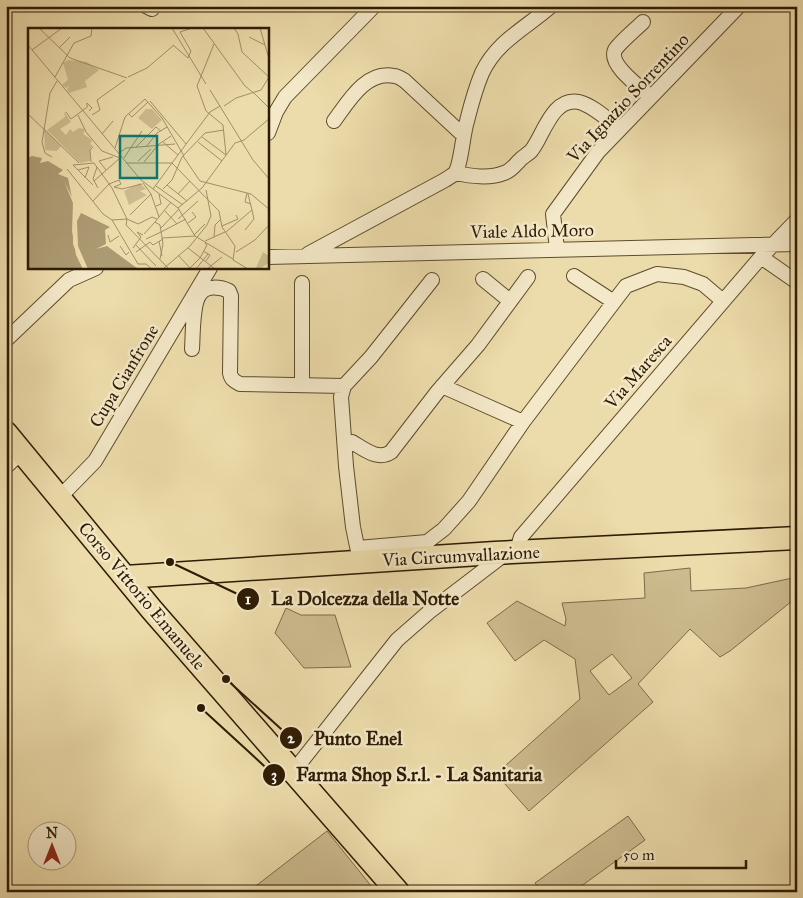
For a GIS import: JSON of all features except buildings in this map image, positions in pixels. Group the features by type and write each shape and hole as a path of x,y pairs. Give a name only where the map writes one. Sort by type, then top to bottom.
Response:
{"main road":[{"name":"Corso Vittorio Emanuele","path":"6,433 14,457 60,497 152,610 398,892"},
{"name":"Via Circumvallazione","path":"125,576 359,555 511,553 797,538"}],"street":[{"path":"269,131 276,112 285,97 374,6"},
{"path":"304,256 455,173 460,161 463,136 482,73 495,51 551,6"},
{"name":"Via Ignazio Sorrentino","path":"557,249 553,214 598,152 739,6"},
{"path":"643,22 615,50 614,59 618,68 651,98"},
{"path":"334,121 359,89 369,80 381,76 395,76 405,81 463,136"},
{"path":"455,173 483,176 505,173 511,170 521,158 531,151 555,111 566,104 577,102 591,107 620,129"},
{"name":"Via Maresca","path":"293,772 397,640 429,612 511,553 521,536 772,244 797,220"},
{"name":"Viale Aldo Moro","path":"269,257 797,244"},
{"path":"761,257 797,282"},
{"path":"6,340 69,280 94,269"},
{"name":"Cupa Cianfrone","path":"60,497 95,461 209,269"},
{"path":"432,280 371,357 344,386 341,397 352,518 359,555 426,542 444,529 468,501 523,422 626,286 657,274 684,277 703,284 724,301"},
{"path":"574,276 614,302"},
{"path":"352,442 376,455 385,456 391,452 442,386 478,345 528,277"},
{"path":"483,279 510,301"},
{"path":"302,283 302,385"},
{"path":"192,349 196,303 199,294 209,288 223,288 229,291 231,296 231,378 240,384 344,386"},
{"path":"442,386 523,422"}],"shaded area":[{"path":"690,568 691,591 746,588 797,577 797,597 720,657 690,629 638,684 653,702 529,811 496,774 580,699 575,659 544,640 515,661 487,623 517,601 565,626 566,619 562,603 645,598 644,573","holes":["612,654 632,678 609,695 590,671"]},
{"path":"286,608 301,615 335,615 351,667 304,668 275,633"},
{"path":"628,816 645,840 573,892 542,892 535,883"},
{"path":"327,831 376,892 248,892"}],"place":[{"name":"La Dolcezza della Notte","path":"170,562"},
{"name":"Punto Enel","path":"226,679"},
{"name":"Farma Shop S.r.l. - La Sanitaria","path":"201,708"}]}
